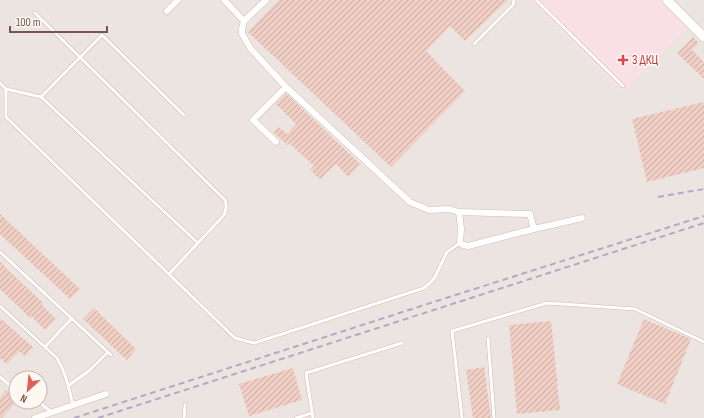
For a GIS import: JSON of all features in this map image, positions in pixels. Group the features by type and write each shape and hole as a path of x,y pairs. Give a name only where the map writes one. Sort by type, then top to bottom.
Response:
{"main road":[{"path":"667,0 704,37"}],"street":[{"path":"167,11 178,0"},
{"path":"224,0 244,21"},
{"path":"266,0 244,21 242,34 251,49 286,87 410,202 429,210 530,214 534,229"},
{"path":"276,142 253,120 286,87"},
{"path":"459,212 462,229 460,242 463,245 468,246 582,218"},
{"path":"35,418 106,394"}],"lane":[{"path":"474,44 513,5 514,0"},
{"path":"536,0 622,86"},
{"path":"35,13 225,200 226,209 224,215 169,274"},
{"path":"42,97 102,36 184,115"},
{"path":"0,83 6,89 42,97 198,243"},
{"path":"6,89 6,117 235,338 254,343 424,288 435,277 447,252 460,242"},
{"path":"0,252 111,355"},
{"path":"462,418 452,331 547,304 635,309 704,342"},
{"path":"0,306 57,358 62,366 73,405"},
{"path":"45,347 72,318"},
{"path":"488,338 494,418"},
{"path":"313,418 306,373 402,343"},
{"path":"68,386 90,370 108,352"},
{"path":"0,377 8,384"},
{"path":"184,418 185,405"},
{"path":"296,418 312,413"}],"shaded area":[{"path":"0,0 704,0 704,418 0,418"},
{"name":"3 ДКЦ","path":"529,0 659,0 687,28 623,92"}],"building":[{"path":"279,0 508,0 465,41 450,26 426,51 465,91 391,167 248,32"},
{"path":"693,37 699,43 692,50 704,62 704,79 677,53"},
{"path":"286,93 360,164 348,177 336,164 320,179 310,170 314,166 289,143 287,145 273,132 279,127 287,134 296,124 276,104"},
{"path":"704,102 704,168 647,182 632,119"},
{"path":"0,214 80,289 70,299 0,234"},
{"path":"0,262 43,303 42,305 56,319 45,330 31,316 30,318 0,289"},
{"path":"94,308 136,349 127,360 83,319"},
{"path":"0,318 33,347 25,356 19,351 7,364 0,358"},
{"path":"644,319 691,339 665,404 617,384"},
{"path":"551,321 560,410 517,414 509,325"},
{"path":"484,367 491,418 473,418 466,370"},
{"path":"293,368 302,400 249,416 239,384"},
{"path":"6,390 8,392 9,410 2,418 0,418 0,398"}],"railway":[{"path":"658,197 704,189"},
{"path":"74,418 704,216"},
{"path":"98,418 704,223"}],"place":[{"name":"3 ДКЦ","path":"623,60"}]}
